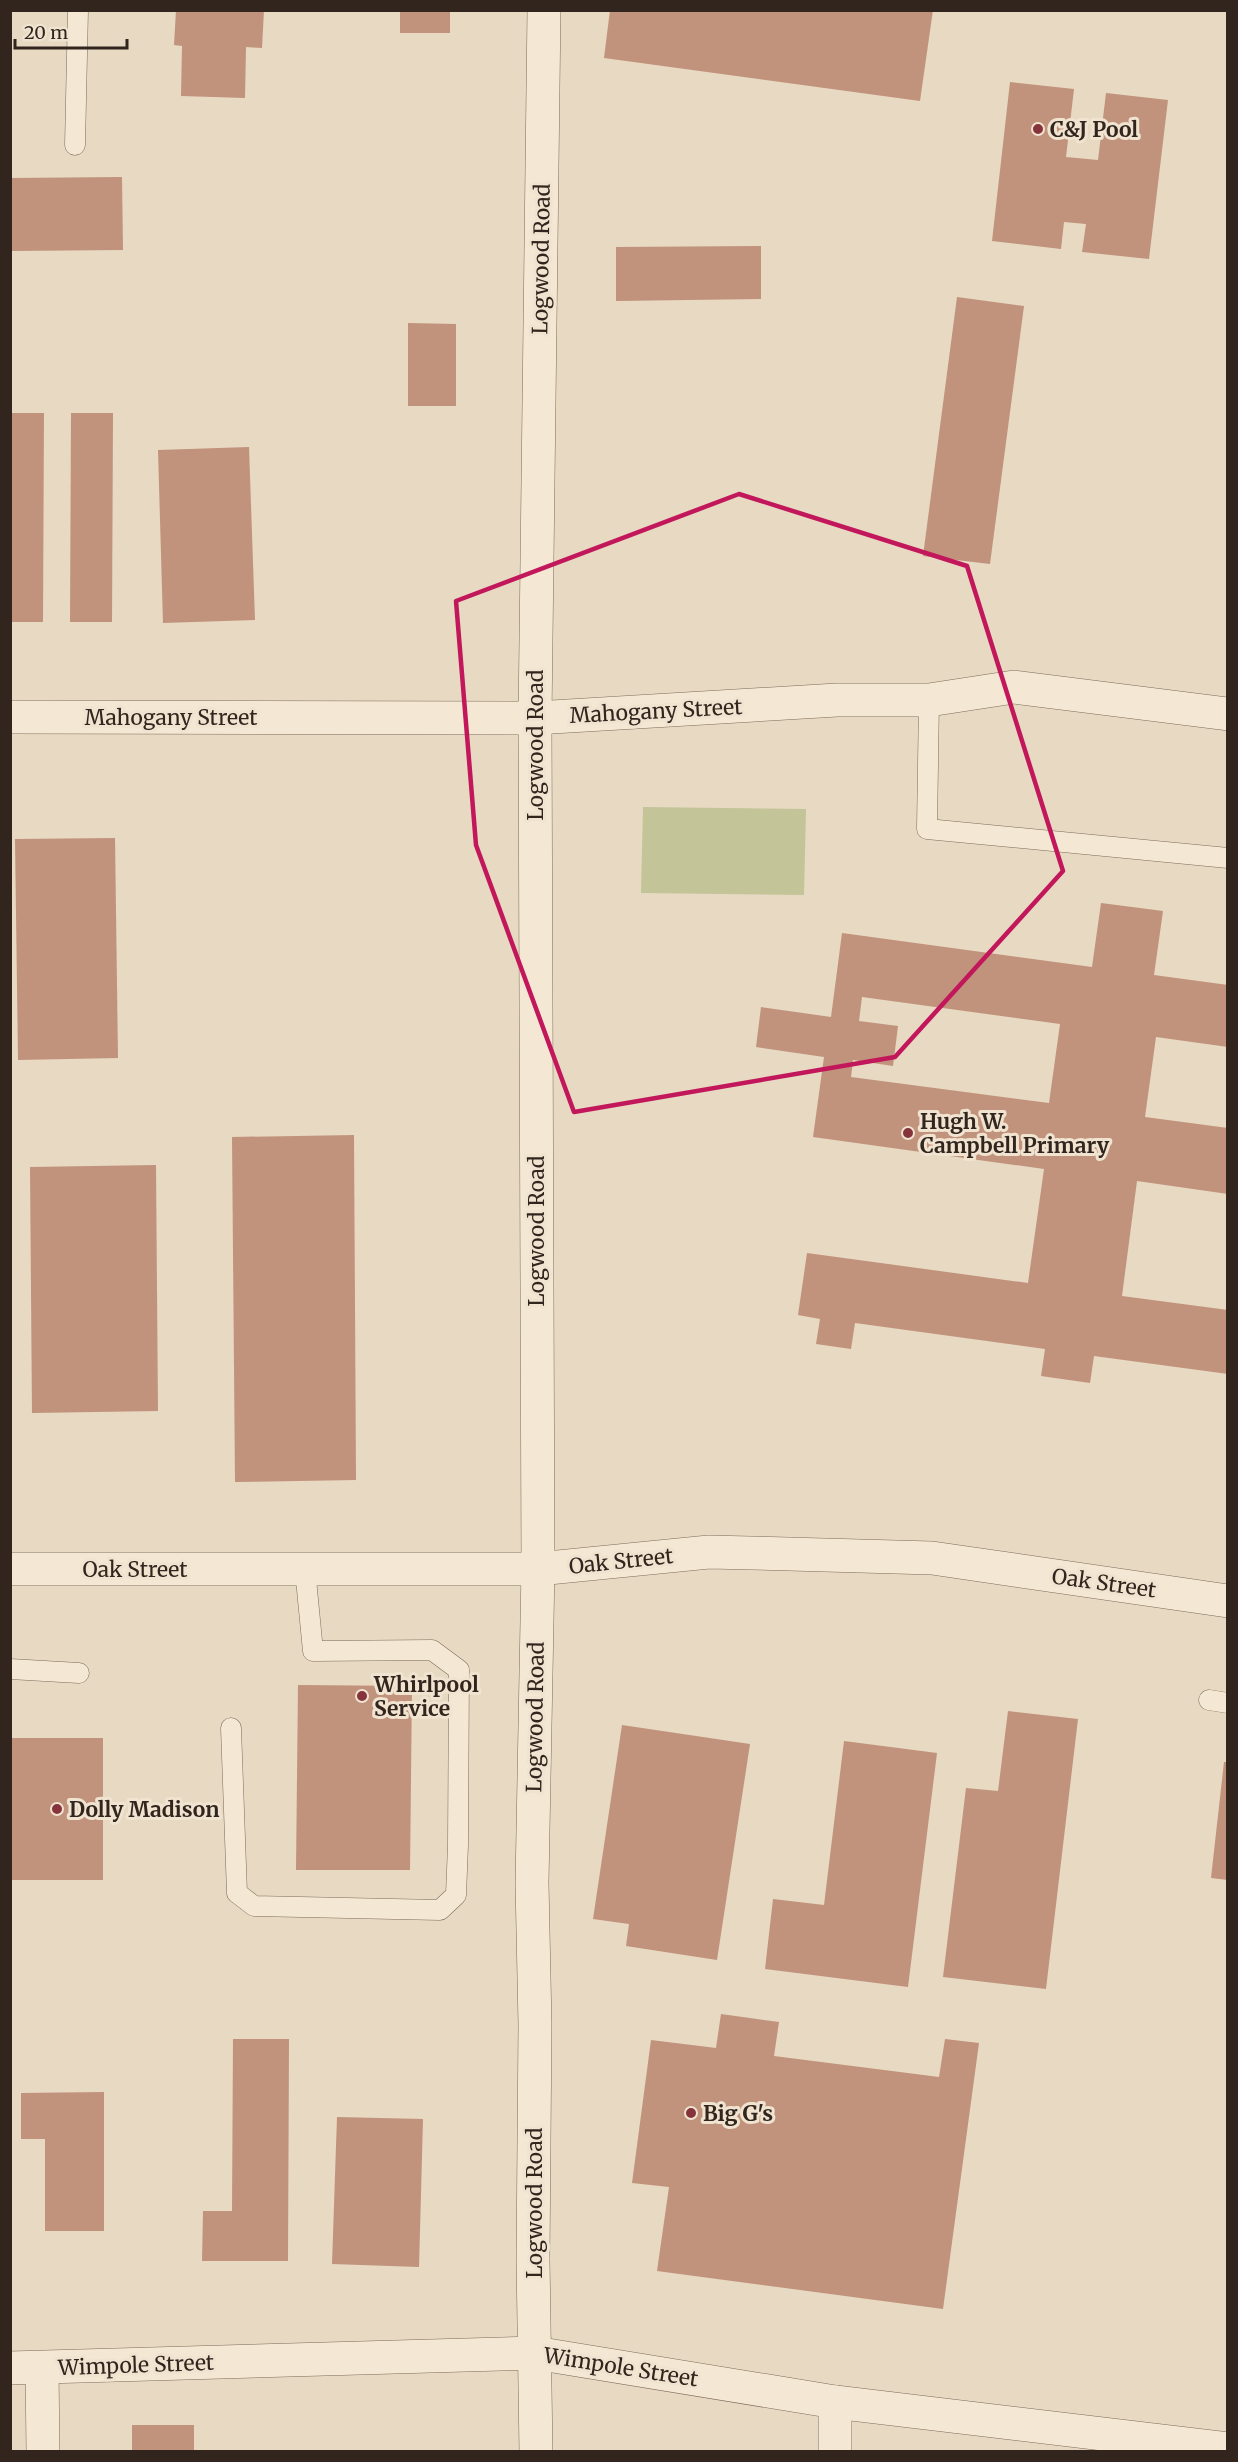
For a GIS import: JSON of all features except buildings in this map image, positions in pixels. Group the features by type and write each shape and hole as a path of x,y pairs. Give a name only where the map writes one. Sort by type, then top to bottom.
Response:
{"street":[{"name":"Logwood Road","path":"536,2451 532,1873 538,1569 535,718 544,10"},
{"name":"Mahogany Street","path":"10,717 535,718 837,700 929,700 1014,687 1227,714"},
{"name":"Oak Street","path":"10,1569 538,1569 709,1552 932,1558 1227,1601"},
{"name":"Wimpole Street","path":"26,2368 535,2353 835,2402 1127,2444 1227,2449"},
{"path":"26,2368 42,2451"},
{"path":"835,2402 835,2451"}],"lane":[{"path":"75,145 78,10"},
{"path":"929,700 927,829 1227,858"},
{"path":"231,1728 237,1893 254,1906 440,1910 456,1895 459,1670 432,1650 313,1651 305,1569"},
{"path":"10,1669 79,1672"}],"highlighted area":[{"path":"739,494 967,566 1063,871 895,1057 574,1112 476,845 456,601"}],"green space":[{"path":"643,807 806,809 804,895 641,893"}],"place":[{"name":"C&J Pool","path":"1038,129"},
{"name":"Hugh W. Campbell Primary","path":"908,1133"},
{"name":"Whirlpool Service","path":"362,1696"},
{"name":"Dolly Madison","path":"57,1809"},
{"name":"Big G's","path":"691,2113"}]}
